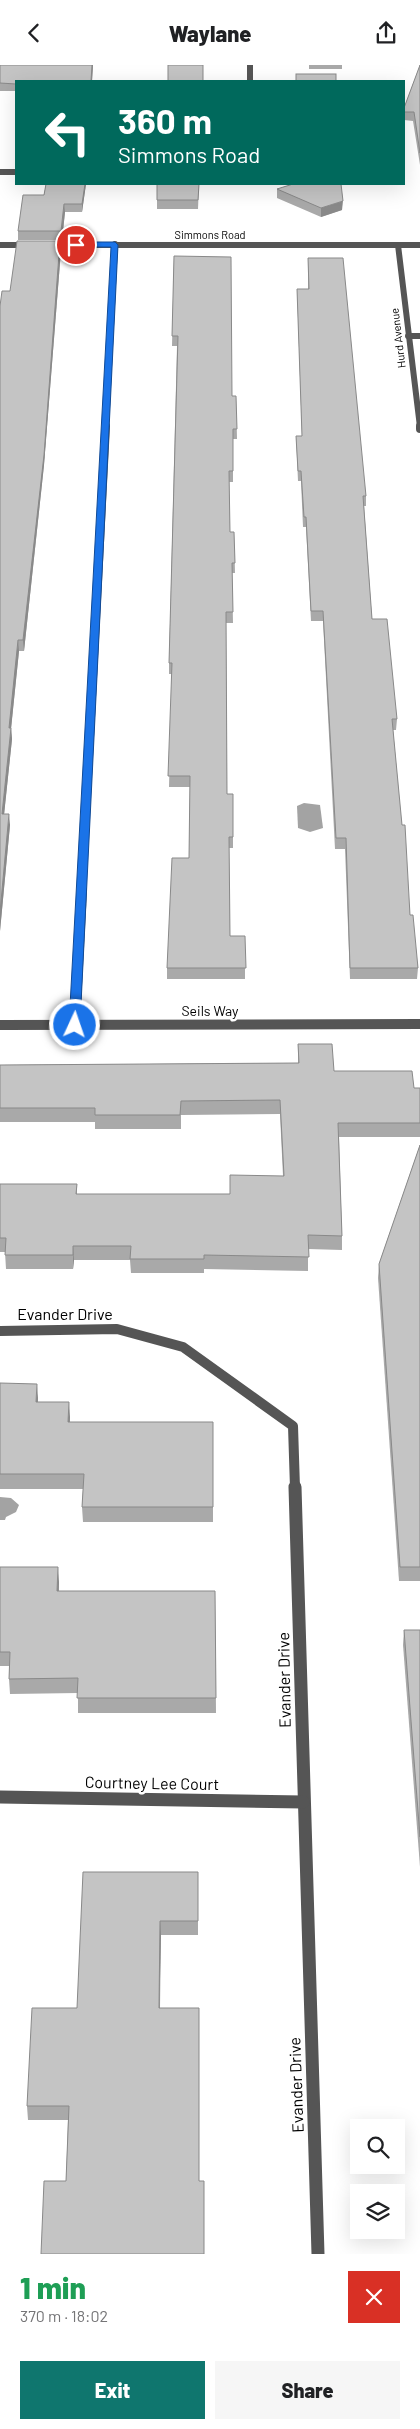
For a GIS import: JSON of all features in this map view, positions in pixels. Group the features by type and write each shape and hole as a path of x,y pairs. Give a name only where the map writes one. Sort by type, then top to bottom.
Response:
{"street":[{"path":"250,65 250,80"},
{"path":"0,172 15,172"},
{"name":"Simmons Road","path":"0,245 420,245"},
{"path":"75,1025 115,245"},
{"name":"Hurd Avenue","path":"398,245 420,429"},
{"path":"408,336 420,336"},
{"name":"Seils Way","path":"0,1025 420,1024"},
{"name":"Evander Drive","path":"0,1331 117,1329 183,1347 293,1426 318,2254"},
{"name":"Courtney Lee Court","path":"0,1797 303,1802"}],"shaded area":[{"path":"304,803 320,805 323,828 310,832 298,828 297,806"},
{"path":"0,1497 11,1498 19,1505 16,1512 6,1517 5,1520 0,1520"}],"building":[{"path":"0,65 92,65 91,80 15,80 15,84 0,83"},
{"path":"168,65 203,65 203,80 168,80"},
{"path":"420,65 420,153 414,112 405,112 405,105"},
{"path":"296,74 336,74 336,80 296,80"},
{"path":"46,185 85,185 82,204 64,204 61,231 18,231 23,195 44,195"},
{"path":"157,185 199,185 198,200 157,200"},
{"path":"290,185 341,185 343,201 321,208 277,189"},
{"path":"17,241 60,241 44,455 23,640 18,640 9,728 11,728 2,814 9,814 0,912 0,306 2,291 10,291"},
{"path":"174,256 231,257 232,396 236,396 237,429 233,429 233,471 229,471 230,532 234,532 235,563 232,563 233,612 226,612 227,794 233,794 233,837 229,837 230,936 245,936 246,968 167,968 172,858 189,858 190,776 168,776 172,663 169,663 178,336 172,336"},
{"path":"308,258 343,258 366,496 363,496 372,619 387,619 397,719 392,719 402,825 405,825 410,915 413,915 418,968 350,968 346,838 336,838 323,611 311,611 306,517 304,517 301,471 298,471 296,436 302,436 297,289 309,289"},
{"path":"298,1044 332,1044 334,1071 412,1071 414,1088 420,1088 420,1123 338,1123 342,1236 308,1235 309,1257 204,1255 204,1259 130,1259 131,1246 73,1246 73,1255 5,1255 6,1238 0,1238 0,1184 77,1184 76,1194 230,1194 230,1175 284,1176 280,1100 181,1101 180,1115 95,1115 95,1108 0,1108 0,1065 299,1063"},
{"path":"420,1145 420,1567 400,1567 379,1264"},
{"path":"0,1383 37,1384 36,1402 69,1402 68,1422 213,1422 213,1507 82,1507 84,1474 0,1474"},
{"path":"0,1567 58,1567 57,1591 215,1591 216,1698 77,1698 78,1678 9,1679 10,1652 0,1652"},
{"path":"404,1630 420,1630 420,1837"},
{"path":"83,1872 198,1872 198,1921 160,1921 159,2008 199,2008 199,2181 204,2181 204,2254 41,2254 44,2181 66,2181 69,2106 27,2106 32,2008 77,2008"}],"route":[{"path":"75,1025 115,245 76,245"}]}
